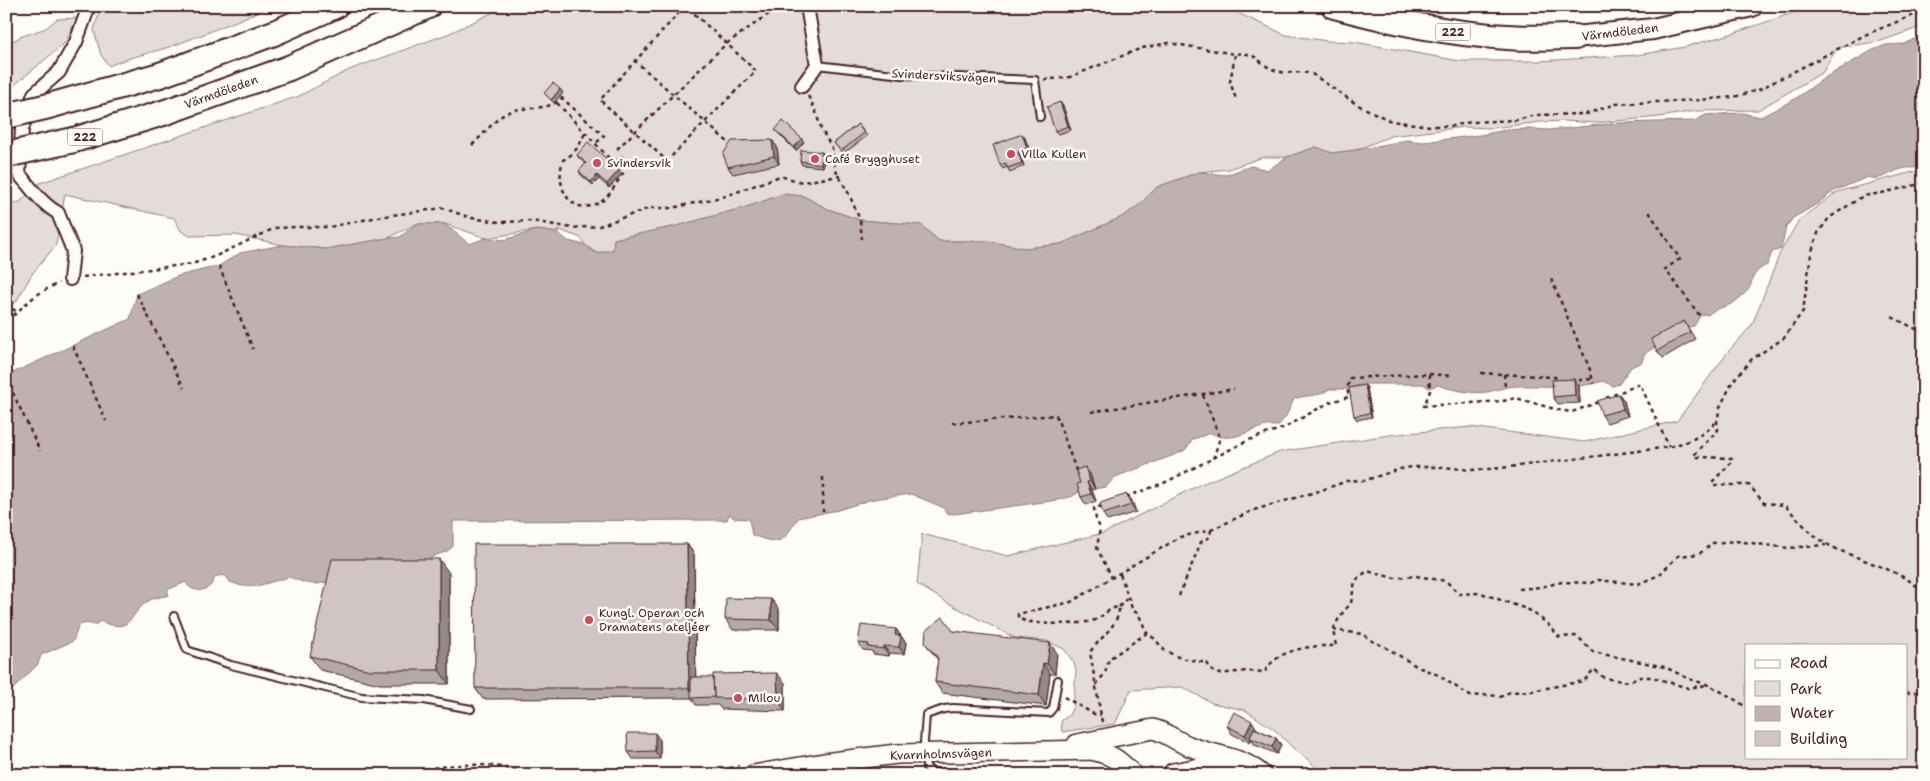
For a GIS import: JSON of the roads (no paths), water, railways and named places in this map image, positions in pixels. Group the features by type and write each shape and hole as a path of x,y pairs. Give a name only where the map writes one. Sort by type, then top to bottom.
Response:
{"highway":[{"path":"6,116 160,75 274,33 335,6"},
{"name":"Värmdöleden","path":"6,155 74,140 162,113 289,68 428,6"},
{"name":"222","path":"1334,6 1397,23 1452,32 1508,37 1575,37"}],"main road":[{"name":"Värmdöleden","path":"1575,37 1654,29 1752,6"}],"street":[{"path":"70,279 73,252 58,213 50,208 19,174 22,129 34,94 59,72 76,42 89,6"},
{"path":"802,86 817,66 807,6"},
{"name":"Kvarnholmsvägen","path":"1041,751 1153,729 1164,732 1187,746 1234,758 1252,766 1262,775"},
{"name":"Kvarnholmsvägen","path":"1130,772 1124,753 1128,742 1135,734 1143,730"},
{"name":"Kvarnholmsvägen","path":"1172,737 1177,746 1179,756 1176,769 1172,774"},
{"name":"Kvarnholmsvägen","path":"753,775 824,762 924,752 1092,750 1114,757 1130,772"},
{"name":"Kvarnholmsvägen","path":"1172,774 1210,766 1224,766 1262,775"}],"lane":[{"name":"Svindersviksvägen","path":"817,66 902,75 1035,80 1040,117"},
{"path":"174,616 187,650 231,664 362,697 424,700 471,710"},
{"path":"949,775 932,772 926,767 924,752 926,715 952,708 1049,713 1053,708 1058,680"}],"water":[{"path":"1924,34 1924,162 1914,168 1900,169 1880,178 1868,177 1834,191 1817,204 1793,218 1786,227 1781,249 1772,252 1767,265 1754,275 1748,290 1744,294 1733,303 1714,310 1708,315 1700,316 1694,326 1685,328 1644,354 1642,362 1631,367 1619,384 1613,386 1603,381 1572,386 1514,386 1487,392 1462,391 1438,385 1429,388 1423,384 1363,384 1347,389 1329,389 1321,394 1294,399 1286,416 1278,426 1264,426 1230,437 1211,433 1193,439 1185,450 1115,477 1106,487 1080,491 1073,496 1058,500 954,514 947,513 942,507 911,494 873,499 838,510 798,518 788,533 776,541 752,535 749,519 734,518 729,514 727,520 453,521 453,546 428,560 317,584 306,583 289,577 257,586 242,586 230,582 226,576 218,576 204,590 196,590 186,582 167,590 169,595 150,600 125,624 119,626 100,621 95,625 87,623 79,625 73,641 41,655 38,664 6,696 6,376 130,319 137,294 178,276 219,266 240,253 283,245 326,249 400,237 416,224 445,224 469,244 486,238 504,240 537,230 558,233 568,241 585,245 596,253 613,250 614,239 677,226 753,205 783,194 803,196 828,209 860,220 921,225 939,241 987,241 1025,248 1061,244 1124,216 1139,205 1157,187 1199,172 1226,175 1251,166 1268,170 1287,157 1316,147 1332,153 1407,140 1423,142 1506,130 1549,130 1620,123 1694,121 1706,115 1720,114 1742,113 1761,117 1795,99 1826,77 1873,50 1886,45 1904,44"}],"place":[{"name":"Villa Kullen","path":"1011,154"},
{"name":"Café Brygghuset","path":"815,159"},
{"name":"Svindersvik","path":"597,163"},
{"name":"Kungl. Operan och Dramatens ateljéer","path":"589,620"},
{"name":"Milou","path":"738,698"}]}
